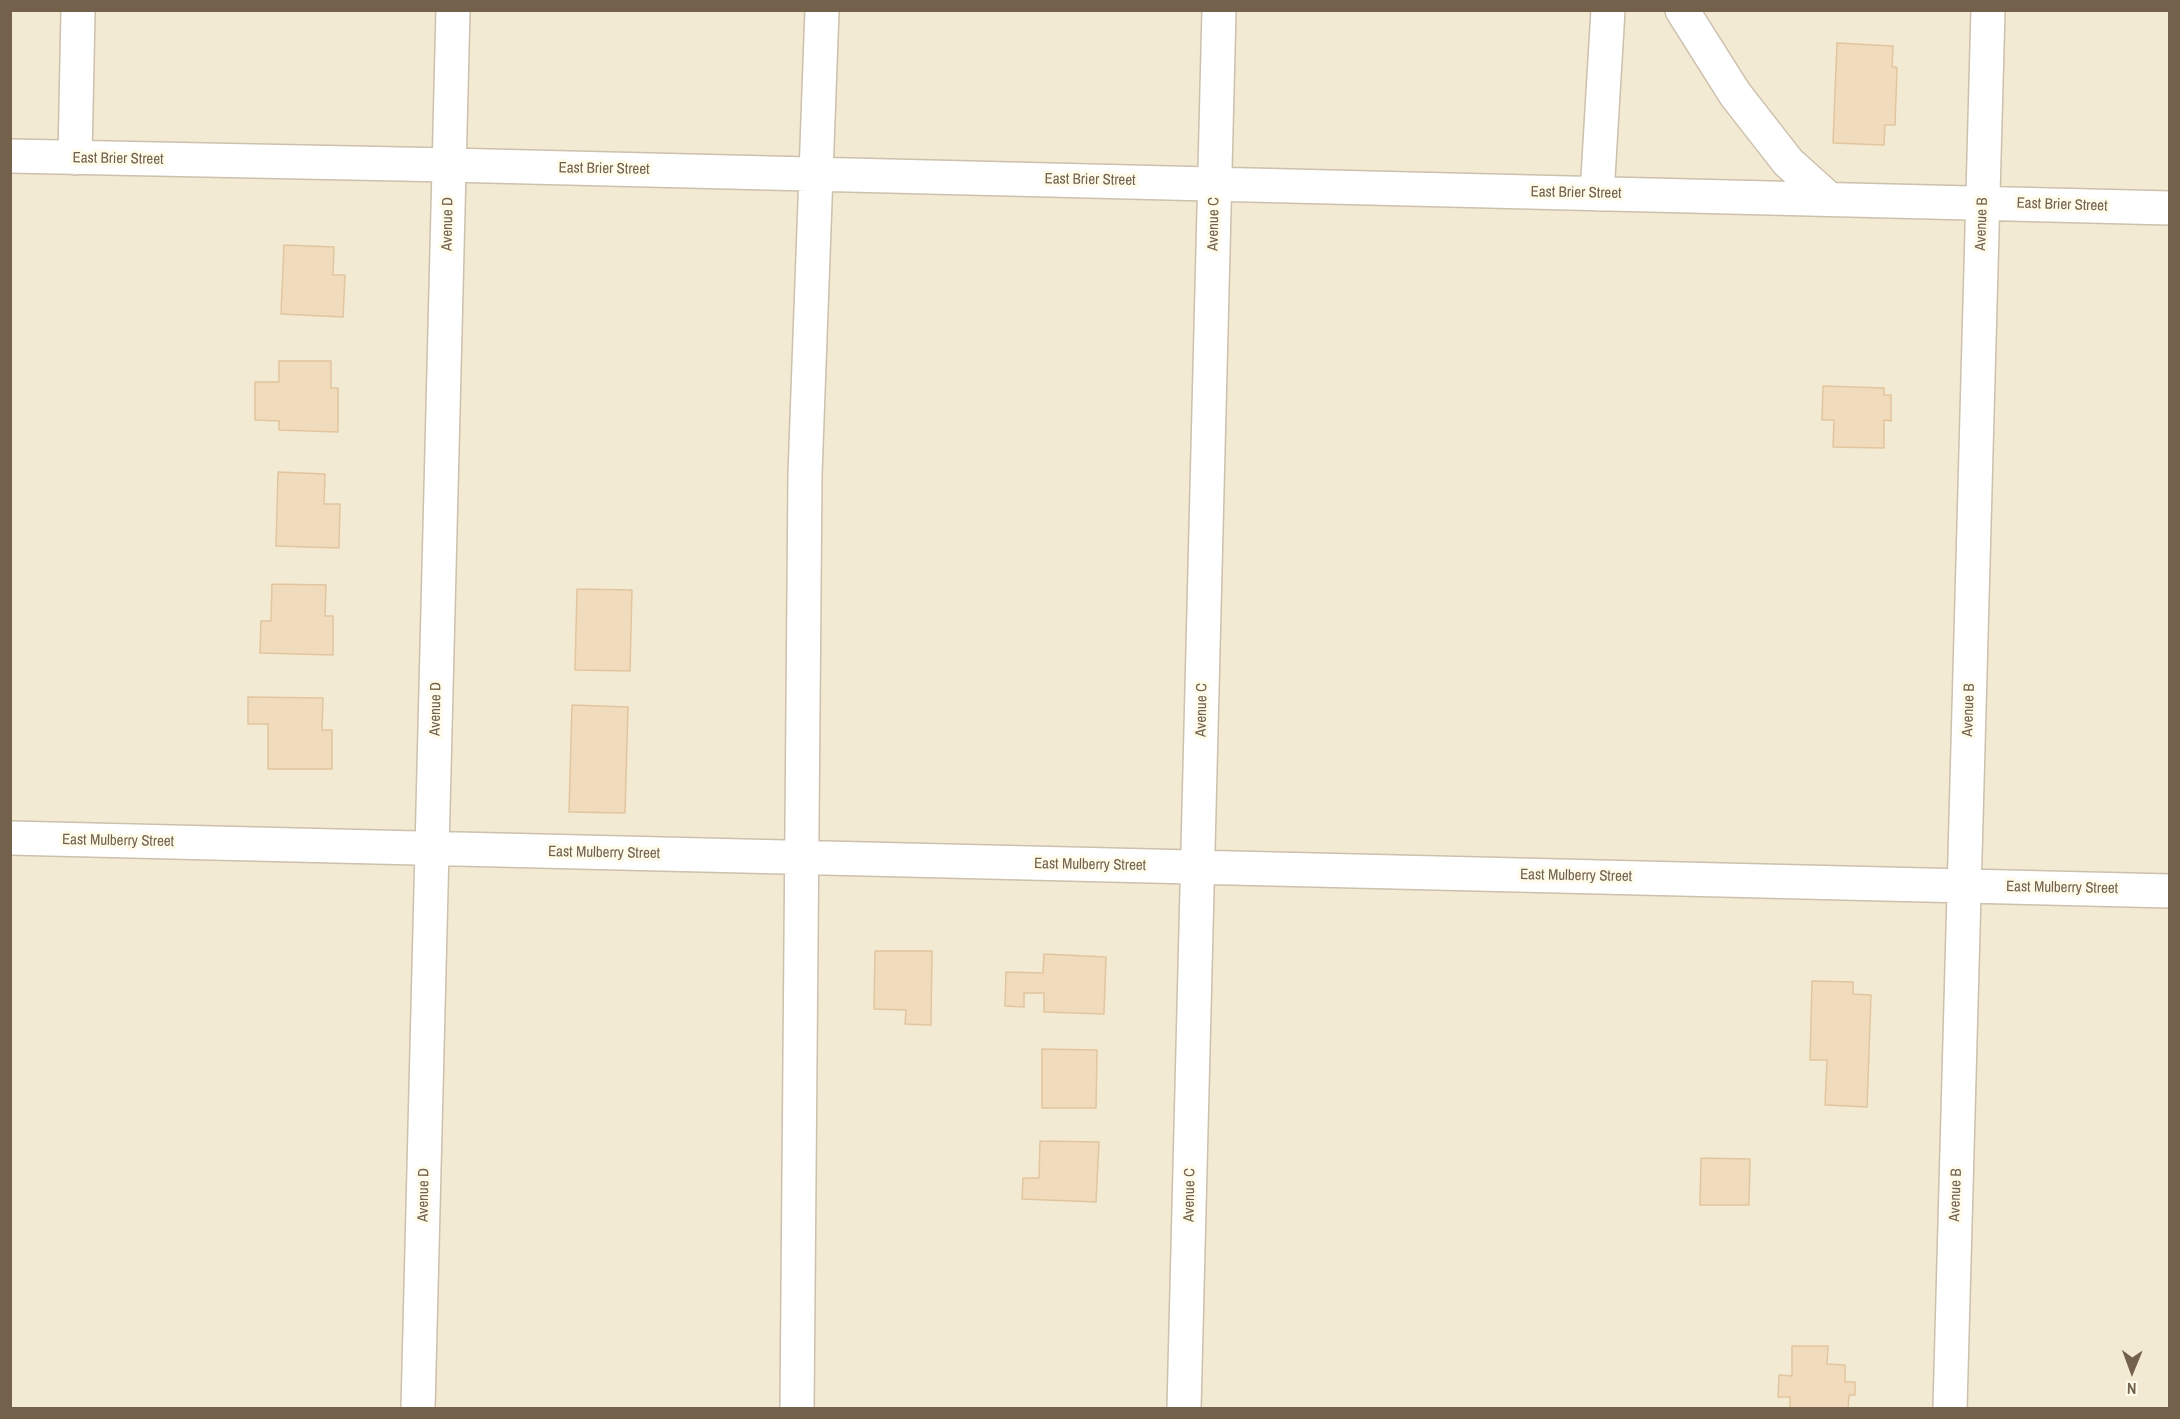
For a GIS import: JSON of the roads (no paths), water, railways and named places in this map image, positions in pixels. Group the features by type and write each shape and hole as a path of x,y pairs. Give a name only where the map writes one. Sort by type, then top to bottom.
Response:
{"street":[{"path":"75,158 78,10"},
{"name":"Avenue D","path":"418,1408 453,10"},
{"path":"797,1408 805,474 822,10"},
{"name":"Avenue C","path":"1184,1408 1219,10"},
{"path":"1597,194 1608,10"},
{"path":"1682,10 1735,94 1788,162 1829,199"},
{"name":"Avenue B","path":"1950,1408 1988,10"},
{"name":"East Brier Street","path":"10,156 2169,208"},
{"name":"East Mulberry Street","path":"10,838 2169,891"}]}
